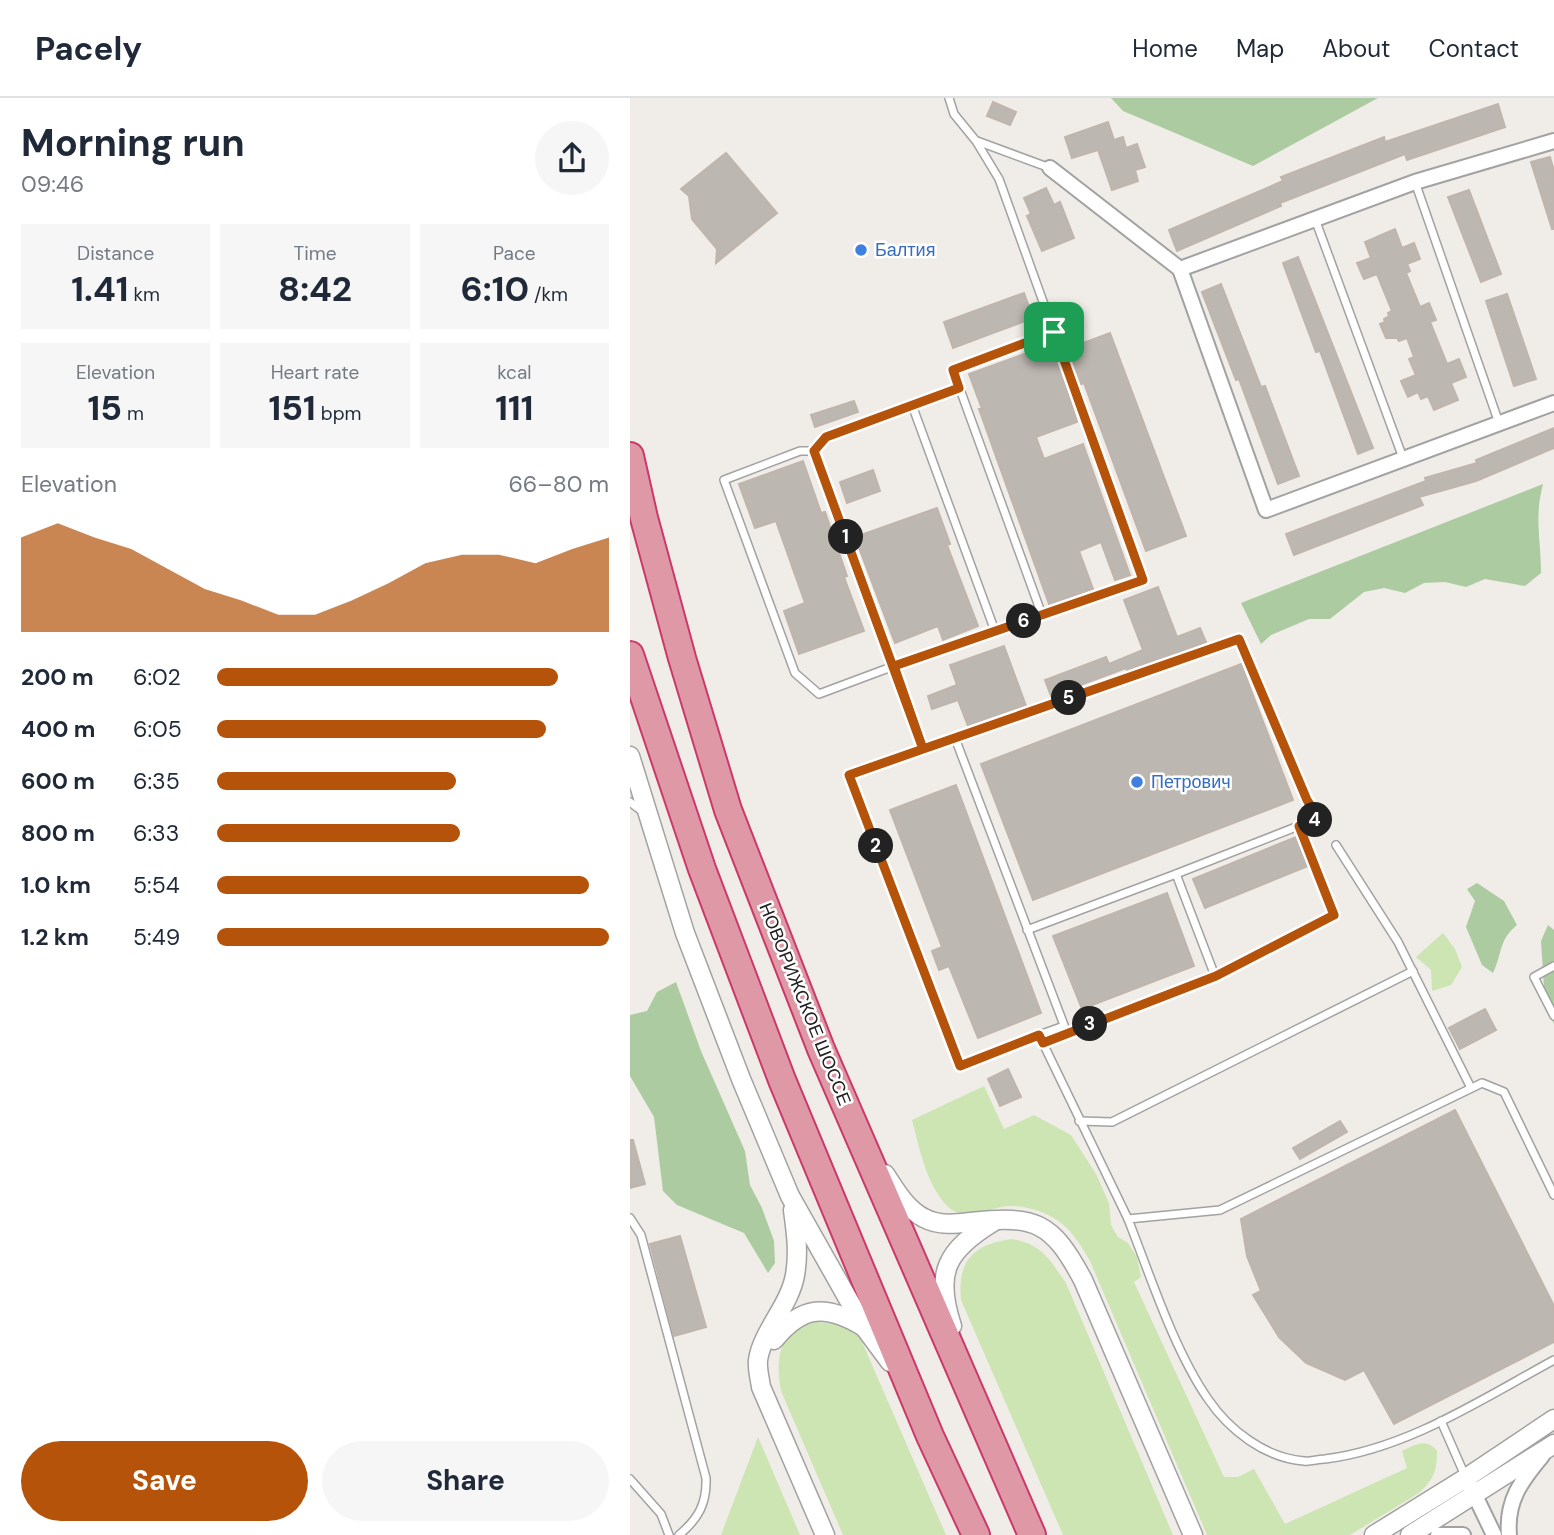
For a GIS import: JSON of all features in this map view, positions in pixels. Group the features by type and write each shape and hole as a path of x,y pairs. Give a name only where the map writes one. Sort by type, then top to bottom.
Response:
{"highway":[{"name":"НОВОРИЖСКОЕ ШОССЕ","path":"630,456 679,646 728,810 821,1049 1032,1535"},
{"path":"630,654 669,775 729,944 782,1080 930,1436 976,1535"}],"street":[{"path":"1180,269 1415,182 1554,141"},
{"path":"1051,168 1180,269 1266,510 1554,403"},
{"path":"630,756 685,933 741,1079 790,1196 864,1327 884,1352 930,1436"},
{"path":"862,1142 904,1200 923,1218 957,1225 1016,1219 1048,1231 1069,1254 1083,1280 1193,1535"},
{"path":"790,1196 798,1240 795,1277 758,1360 761,1387 825,1535"},
{"path":"993,1448 947,1311 944,1289 945,1271 962,1243 995,1221"},
{"path":"761,1387 773,1341 784,1327 800,1315 816,1310 834,1312 864,1327"},
{"path":"1374,1535 1554,1419"},
{"path":"1410,1535 1551,1445"},
{"path":"1509,1535 1508,1511 1512,1497 1519,1484 1551,1445"},
{"path":"1466,1478 1494,1535"},
{"path":"1438,1535 1463,1535"}],"lane":[{"path":"949,98 954,114 976,141 999,179 1143,580 819,694 795,673 724,480 800,451 814,451 826,437 959,388"},
{"path":"976,141 1051,168"},
{"path":"1415,182 1499,423"},
{"path":"1315,219 1403,459"},
{"path":"1042,615 953,370 1054,332"},
{"path":"912,405 995,631"},
{"path":"814,451 923,749"},
{"path":"1027,930 1319,818 1307,800 1239,639 849,775 960,1066 1216,976 1334,915 1299,826"},
{"path":"954,738 1065,1029"},
{"path":"630,802 650,818"},
{"path":"1336,845 1398,942 1471,1088"},
{"path":"1176,874 1216,976"},
{"path":"1554,966 1534,977 1554,1016"},
{"path":"1079,1121 1112,1122 1413,971"},
{"path":"1041,1039 1128,1219 1177,1341 1208,1399 1229,1424 1253,1443 1280,1455 1304,1461 1348,1456 1441,1421 1554,1360"},
{"path":"1128,1219 1220,1210 1482,1083 1504,1092 1554,1195"},
{"path":"630,1218 641,1235 706,1478 706,1494 700,1513 693,1524 678,1535"},
{"path":"1441,1421 1466,1478"},
{"path":"630,1479 661,1514 669,1535"}],"green space":[{"path":"1111,98 1378,98 1253,166 1123,111"},
{"path":"1543,484 1538,518 1541,573 1525,586 1485,579 1466,587 1445,582 1424,583 1405,593 1384,588 1364,592 1330,619 1309,619 1271,635 1261,644 1241,603"},
{"path":"1477,883 1504,901 1517,925 1504,942 1493,973 1482,965 1466,927 1475,901 1467,889"},
{"path":"1548,925 1554,930 1554,1024 1545,1003 1541,941"},
{"path":"1443,933 1455,949 1462,967 1451,985 1432,991 1431,970 1416,957"},
{"path":"676,982 701,1051 745,1151 750,1185 774,1241 775,1263 768,1273 744,1233 677,1205 663,1191 654,1117 630,1076 630,1015 647,1011 657,992"},
{"path":"984,1086 1004,1129 1034,1115 1071,1135 1096,1174 1109,1203 1111,1225 1118,1237 1128,1243 1137,1257 1141,1277 1134,1282 1224,1477 1238,1477 1254,1469 1285,1524 1407,1468 1402,1451 1425,1443 1437,1451 1434,1474 1424,1488 1350,1535 1207,1535 1090,1261 1076,1239 1057,1220 1029,1208 1011,1206 966,1214 958,1212 942,1200 931,1182 912,1120"},
{"path":"1012,1239 1038,1249 1050,1260 1066,1283 1173,1535 1063,1535 961,1300 962,1274 971,1256 987,1245"},
{"path":"816,1322 845,1325 859,1335 946,1535 843,1535 781,1391 779,1379 779,1357 787,1339 803,1326"},
{"path":"758,1437 800,1535 721,1535"}],"building":[{"path":"993,102 1016,112 1010,125 987,116"},
{"path":"1498,104 1505,127 1407,160 1405,154 1280,203 1281,206 1177,251 1169,230 1283,181 1281,177 1384,137 1385,142"},
{"path":"1108,122 1114,140 1123,137 1126,148 1137,144 1145,167 1135,170 1138,181 1112,190 1098,150 1072,158 1065,137"},
{"path":"726,153 777,213 716,263 717,249 692,219 689,196 681,189"},
{"path":"1550,157 1554,171 1554,229 1531,162"},
{"path":"1046,188 1054,205 1060,202 1074,238 1042,251 1027,216 1031,214 1024,198"},
{"path":"1469,190 1501,274 1481,282 1448,197"},
{"path":"1395,229 1402,248 1414,243 1420,259 1407,264 1410,271 1406,273 1420,307 1429,303 1436,320 1430,322 1447,364 1459,359 1466,377 1451,383 1458,400 1434,410 1428,396 1421,399 1418,392 1408,397 1401,381 1416,375 1409,359 1414,357 1407,338 1399,341 1397,338 1386,338 1380,324 1385,322 1384,319 1392,311 1377,274 1364,279 1357,263 1371,258 1365,242"},
{"path":"1298,257 1373,448 1358,454 1320,351 1316,352 1283,263"},
{"path":"1221,284 1261,387 1265,386 1299,476 1278,484 1239,379 1236,380 1202,292"},
{"path":"1024,293 1033,318 953,348 944,322"},
{"path":"1507,294 1536,379 1514,386 1486,301"},
{"path":"1110,333 1186,536 1146,551 1084,383 1079,385 1067,349"},
{"path":"1049,345 1053,354 1055,353 1077,422 1036,437 1044,459 1083,444 1130,575 1115,580 1101,542 1079,551 1093,589 1049,604 969,374"},
{"path":"854,401 858,412 815,427 811,415"},
{"path":"1554,428 1554,448 1476,481 1419,497 1423,505 1294,555 1286,534 1426,481 1425,478 1477,463 1476,460"},
{"path":"803,461 821,513 825,512 847,576 844,577 864,631 799,654 784,611 805,603 776,521 755,528 739,484"},
{"path":"873,470 880,491 847,503 840,482"},
{"path":"937,508 950,544 947,545 978,626 943,640 938,626 895,643 855,537"},
{"path":"1158,587 1177,637 1200,628 1206,642 1051,696 1045,680 1106,657 1109,664 1143,650 1124,600"},
{"path":"1004,646 1026,706 968,726 958,700 932,709 928,696 957,685 950,665"},
{"name":"Петрович","path":"1241,664 1293,800 1033,900 981,764"},
{"path":"956,785 1041,1013 978,1038 949,966 939,970 932,951 942,947 890,810"},
{"path":"1296,837 1308,866 1205,908 1193,879"},
{"path":"1167,893 1194,966 1082,1009 1053,936"},
{"path":"1485,1009 1496,1030 1460,1049 1449,1028"},
{"path":"1008,1069 1021,1097 1000,1106 988,1079"},
{"path":"1455,1110 1554,1306 1554,1342 1394,1424 1364,1370 1345,1380 1306,1363 1279,1337 1253,1295 1261,1291 1247,1256 1241,1219"},
{"path":"1340,1121 1347,1132 1300,1159 1293,1148"},
{"path":"630,1140 633,1140 645,1184 630,1188"},
{"path":"680,1236 706,1327 674,1336 650,1244"}],"place":[{"name":"Балтия","path":"861,250"},
{"name":"Петрович","path":"1137,782"}],"route":[{"path":"1054,332 953,370 959,388 826,437 814,451 923,749 849,775 960,1066 1039,1035 1043,1043 1216,976 1334,915 1299,826 1319,818 1307,800 1239,639 923,749 894,666 1143,580 1054,332"}]}
